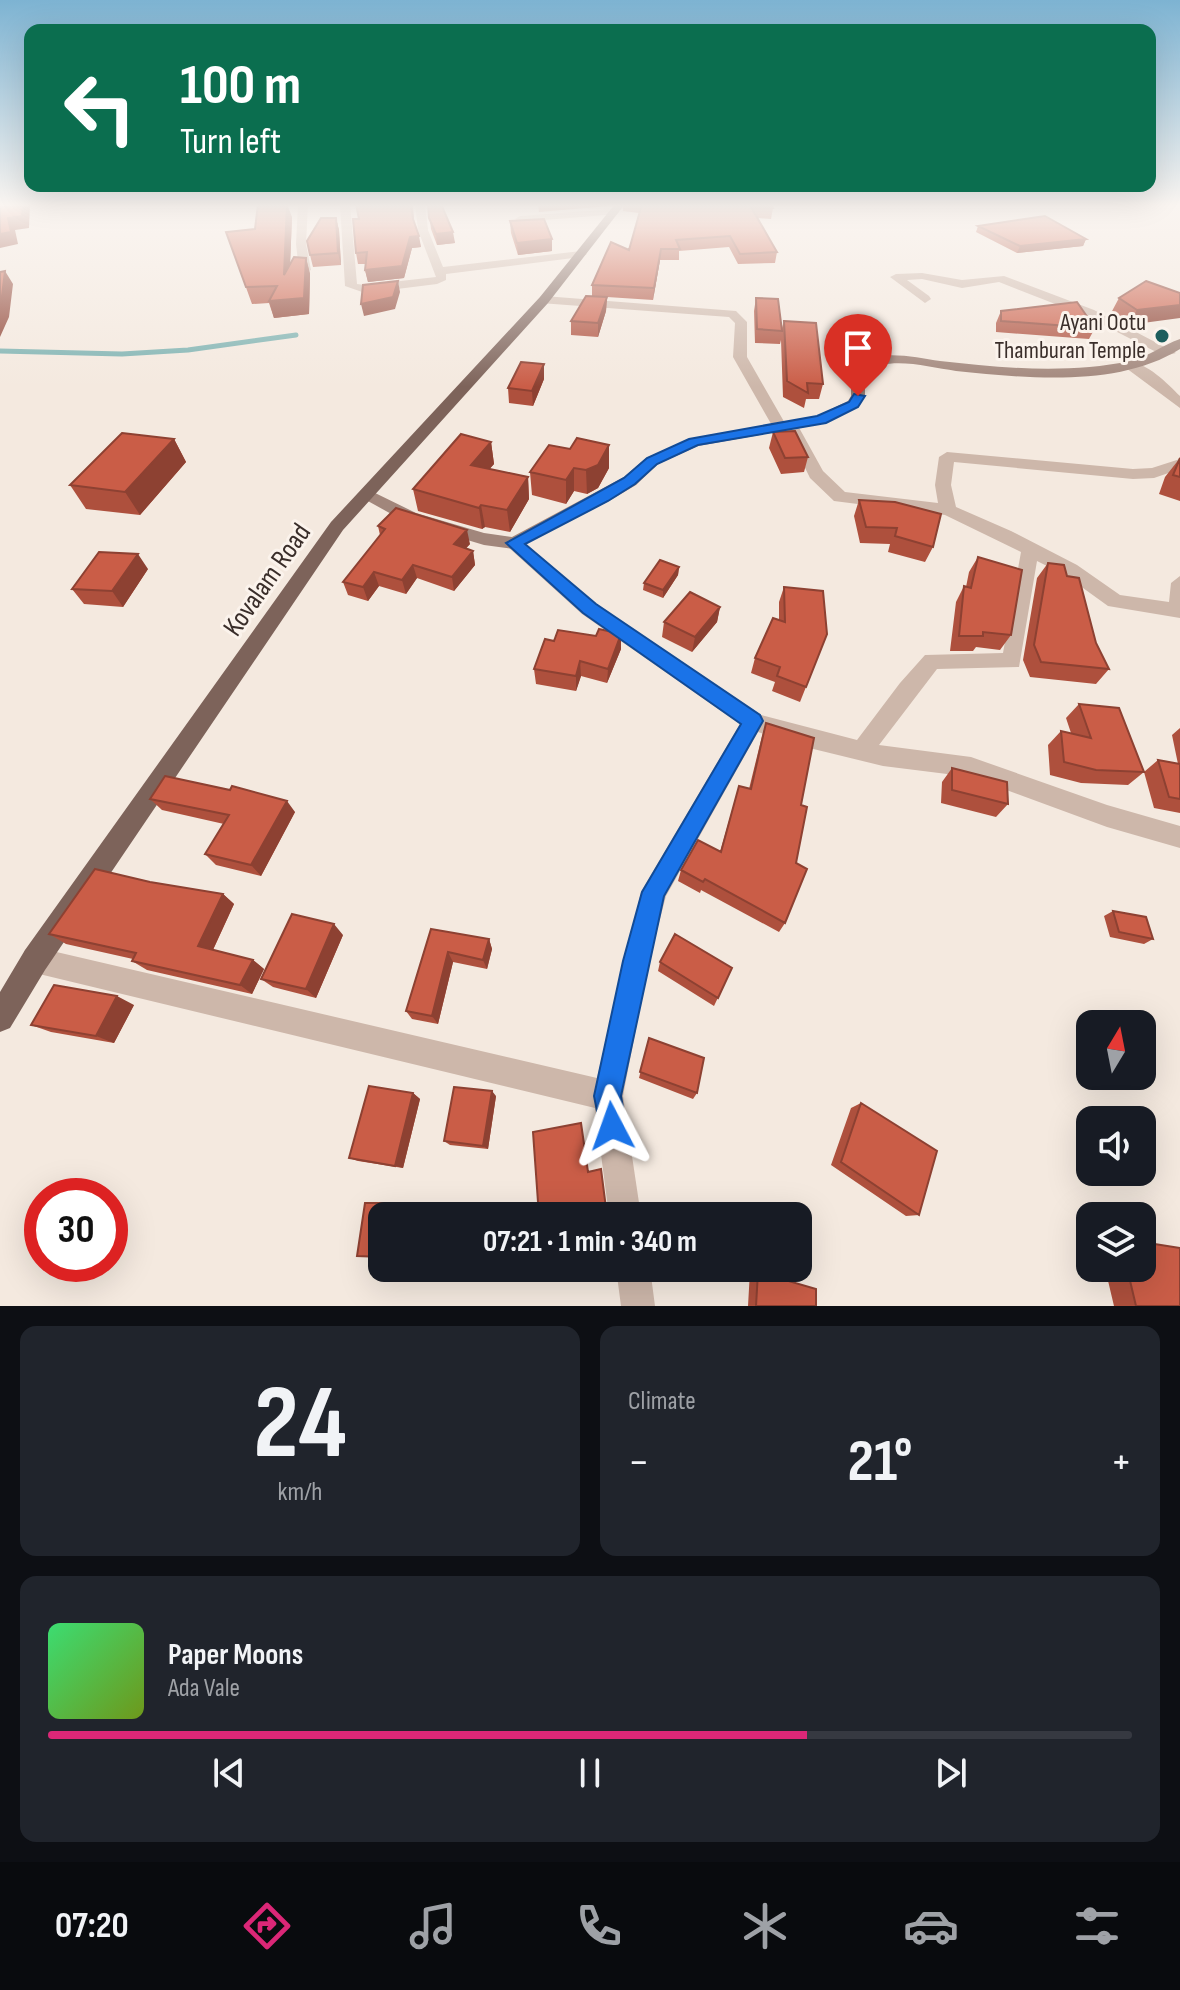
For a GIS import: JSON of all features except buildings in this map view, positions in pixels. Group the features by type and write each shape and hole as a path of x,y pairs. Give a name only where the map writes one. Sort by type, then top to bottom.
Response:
{"main road":[{"name":"Kovalam Road","path":"0,1018 35,960 337,526 544,300 572,265"},
{"path":"365,495 410,517 484,539 514,543 630,481 652,461 694,442 821,420 853,404 858,396 858,369 875,359 988,370 1060,371 1131,365 1175,348"}],"street":[{"path":"304,265 305,270"},
{"path":"352,265 351,286 365,289 437,281 442,278 437,265"},
{"path":"439,271 490,265"},
{"path":"925,299 896,277 922,276 962,284 1000,278 1175,348"},
{"path":"544,300 732,314 741,322 740,357 816,474 840,497 948,510 1005,535 1071,570 1115,601 1179,610 1180,583"},
{"path":"1131,365 1161,385 1180,404"},
{"path":"948,510 943,485 947,457 1133,474 1154,473 1180,464"},
{"path":"514,543 589,609 753,721 793,735 862,751 971,767 1107,816 1180,837"},
{"path":"862,751 907,689 932,661 1012,661 1030,550"},
{"path":"623,1202 608,1096 654,892 753,721"},
{"path":"35,960 608,1096"},
{"path":"635,1282 638,1306"}],"waterway":[{"path":"0,351 122,354 188,350 296,335"}],"place":[{"name":"Ayani Ootu Thamburan Temple","path":"1162,336"}],"route":[{"path":"612,1126 608,1096 654,892 753,721 589,609 514,543 630,481 652,461 694,442 821,420 853,404 858,396"}]}
